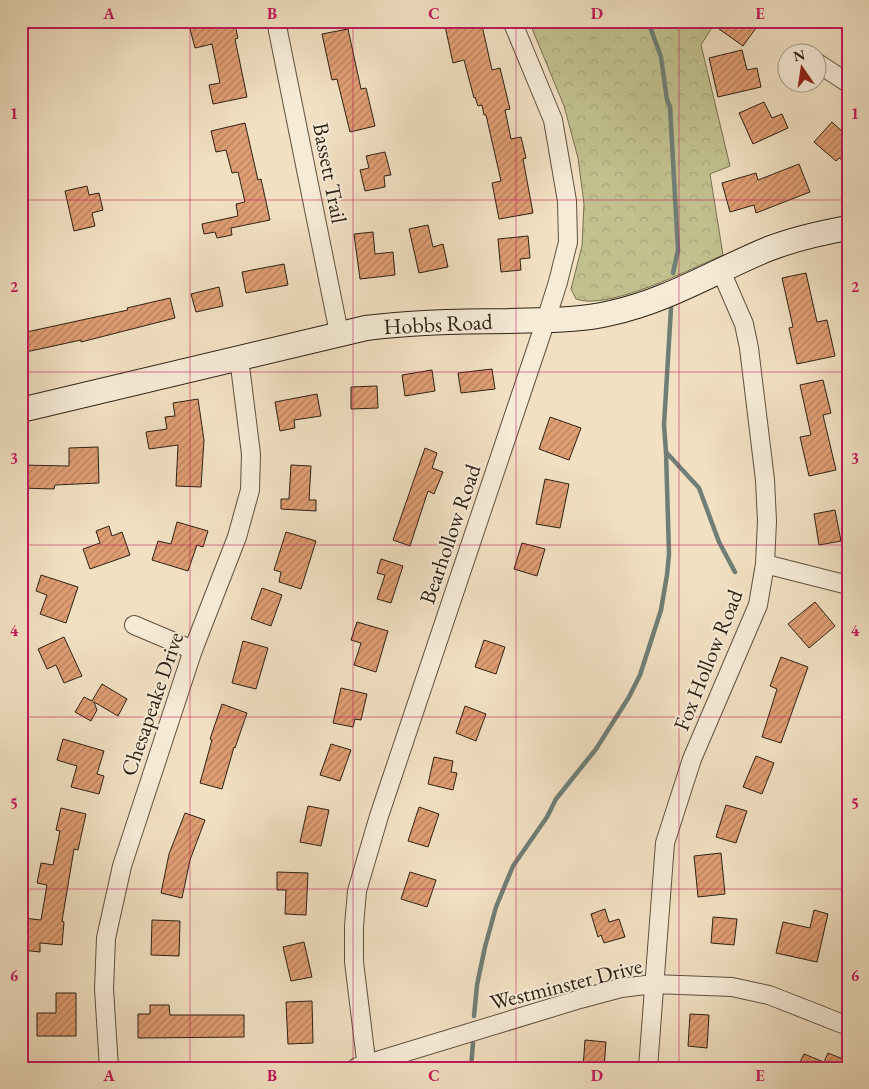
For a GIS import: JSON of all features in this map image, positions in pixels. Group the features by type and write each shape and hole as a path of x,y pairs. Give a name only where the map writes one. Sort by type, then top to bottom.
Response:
{"street":[{"name":"Bassett Trail","path":"276,21 340,333"},
{"name":"Bearhollow Road","path":"363,1067 354,962 356,891 378,816 546,320 568,242 567,201 553,120 512,21"},
{"path":"826,69 848,83"},
{"name":"Hobbs Road","path":"21,410 366,328 414,322 546,320 588,317 630,308 664,298 794,240 848,228"},
{"name":"Fox Hollow Road","path":"648,1068 665,843 692,759 758,605 765,564 767,521 765,488 749,348 744,324 721,271"},
{"name":"Chesapeake Drive","path":"109,1068 104,989 106,938 122,866 194,650 236,537 250,490 251,454 239,358"},
{"path":"765,564 848,585"},
{"path":"134,625 194,650"},
{"name":"Westminster Drive","path":"363,1067 580,999 621,988 654,984 732,987 769,995 848,1026"}],"green space":[{"path":"529,21 716,21 701,45 730,166 710,174 723,255 671,278 628,294 590,301 576,299 571,289 582,246 584,204 578,158 564,106"}],"building":[{"path":"188,21 214,21 215,24 234,21 238,38 235,39 247,97 213,104 209,85 220,83 212,44 195,48"},
{"path":"467,21 481,21 492,70 500,68 510,109 505,110 511,139 521,137 526,158 523,159 533,213 499,219 492,183 501,181 486,115 484,115 482,105 478,106 474,98 464,60 453,63 445,26"},
{"path":"724,21 761,21 743,46 719,29"},
{"path":"348,29 361,89 366,88 375,126 350,132 337,79 332,80 322,34"},
{"path":"742,50 747,70 757,68 761,87 718,97 709,58"},
{"path":"764,102 772,118 782,114 788,128 753,144 739,113"},
{"path":"832,122 848,137 848,164 839,158 836,161 814,142"},
{"path":"245,123 258,180 261,179 270,220 231,228 232,235 217,238 215,232 204,234 202,224 238,216 236,204 245,202 238,172 232,173 226,150 216,152 211,131"},
{"path":"385,152 391,175 384,176 385,187 365,191 360,170 369,168 366,156"},
{"path":"799,164 810,192 756,213 754,205 730,212 722,183 756,173 758,180"},
{"path":"87,186 89,195 99,193 103,210 92,213 95,226 74,231 65,191"},
{"path":"428,225 433,247 443,244 448,267 419,273 409,229"},
{"path":"373,232 375,254 393,252 395,275 360,279 354,234"},
{"path":"528,236 530,258 520,259 521,270 501,272 498,239"},
{"path":"284,264 288,285 246,293 242,272"},
{"path":"806,273 817,322 827,320 835,356 797,364 789,328 793,327 782,278"},
{"path":"219,287 223,306 196,312 191,294"},
{"path":"170,298 175,318 81,342 81,340 26,352 22,333 128,310 127,308"},
{"path":"492,369 495,389 461,393 458,373"},
{"path":"432,370 435,391 405,396 402,375"},
{"path":"823,380 831,413 823,415 836,470 809,476 800,437 811,435 800,385"},
{"path":"377,386 378,408 351,409 351,387"},
{"path":"317,394 321,416 294,420 295,428 280,431 275,402"},
{"path":"198,399 204,440 201,487 176,486 178,445 149,449 146,432 167,429 165,417 175,416 173,403"},
{"path":"550,417 581,428 569,460 539,449"},
{"path":"98,447 99,483 55,485 54,489 21,488 21,465 69,466 69,448"},
{"path":"425,448 437,453 432,468 443,472 434,494 428,491 410,546 393,540"},
{"path":"291,465 311,466 309,500 316,500 316,511 281,509 281,499 289,499"},
{"path":"545,479 569,484 560,528 536,524"},
{"path":"835,510 841,541 819,545 814,514"},
{"path":"177,522 208,531 203,547 197,545 188,571 152,560 158,541 171,544"},
{"path":"109,526 112,536 122,532 130,555 90,569 83,549 100,543 96,531"},
{"path":"286,532 316,541 301,589 279,582 281,572 274,570"},
{"path":"522,543 545,549 537,576 514,569"},
{"path":"381,559 403,566 391,603 377,599 385,575 377,573"},
{"path":"41,575 78,587 66,623 40,614 47,595 36,591"},
{"path":"262,588 282,595 271,626 251,619"},
{"path":"815,602 835,626 809,648 788,624"},
{"path":"357,622 388,631 376,672 354,665 361,643 351,640"},
{"path":"64,637 82,676 64,683 56,665 47,669 38,649"},
{"path":"484,640 505,647 496,674 475,667"},
{"path":"243,641 268,648 256,689 232,683"},
{"path":"781,657 808,667 781,743 762,737 777,689 770,686"},
{"path":"102,684 127,699 118,716 94,702 97,710 91,721 75,712 84,697 92,701"},
{"path":"341,688 367,694 361,720 355,719 353,727 333,723"},
{"path":"222,704 247,713 234,747 222,789 200,783 212,740 210,739"},
{"path":"465,706 486,714 476,741 456,733"},
{"path":"63,739 104,751 97,774 104,776 99,794 71,787 77,766 57,760"},
{"path":"331,744 351,750 340,781 320,775"},
{"path":"756,756 774,763 762,794 743,787"},
{"path":"434,757 453,761 451,772 457,773 453,790 428,784"},
{"path":"726,805 747,811 736,843 716,837"},
{"path":"308,806 329,810 321,846 300,842"},
{"path":"419,807 439,814 428,847 408,841"},
{"path":"61,808 86,814 78,850 74,849 62,921 64,922 62,945 40,943 40,952 21,950 23,918 41,920 47,885 37,883 41,863 53,865 60,831 56,830"},
{"path":"185,813 205,820 190,860 182,898 161,893 169,854"},
{"path":"721,853 725,894 698,897 694,856"},
{"path":"277,872 308,873 306,915 285,914 286,890 277,890"},
{"path":"410,872 436,880 427,907 401,899"},
{"path":"605,909 609,922 619,919 625,937 604,943 601,935 598,937 591,914"},
{"path":"814,910 828,914 817,962 776,953 783,922 810,928"},
{"path":"713,917 737,919 734,945 711,943"},
{"path":"152,920 180,921 179,956 151,955"},
{"path":"304,942 312,977 291,981 283,947"},
{"path":"56,993 76,993 76,1036 37,1036 37,1013 56,1013"},
{"path":"312,1001 313,1043 288,1044 286,1002"},
{"path":"150,1005 169,1005 170,1015 244,1015 244,1037 138,1038 138,1014 150,1014"},
{"path":"690,1014 709,1015 707,1048 688,1046"},
{"path":"585,1040 606,1042 604,1068 583,1068"},
{"path":"828,1053 848,1061 848,1068 797,1068 804,1054 824,1062"}],"waterway":[{"path":"648,21 661,57 667,100 670,107 678,250 673,273"},
{"path":"474,1016 477,985 485,947 496,907 513,866 547,817 556,799 596,749 629,697 640,675 661,610 669,554 664,425 671,308"},
{"path":"666,452 699,488 719,542 735,572"},
{"path":"844,686 848,688"},
{"path":"471,1068 473,1043"}]}
